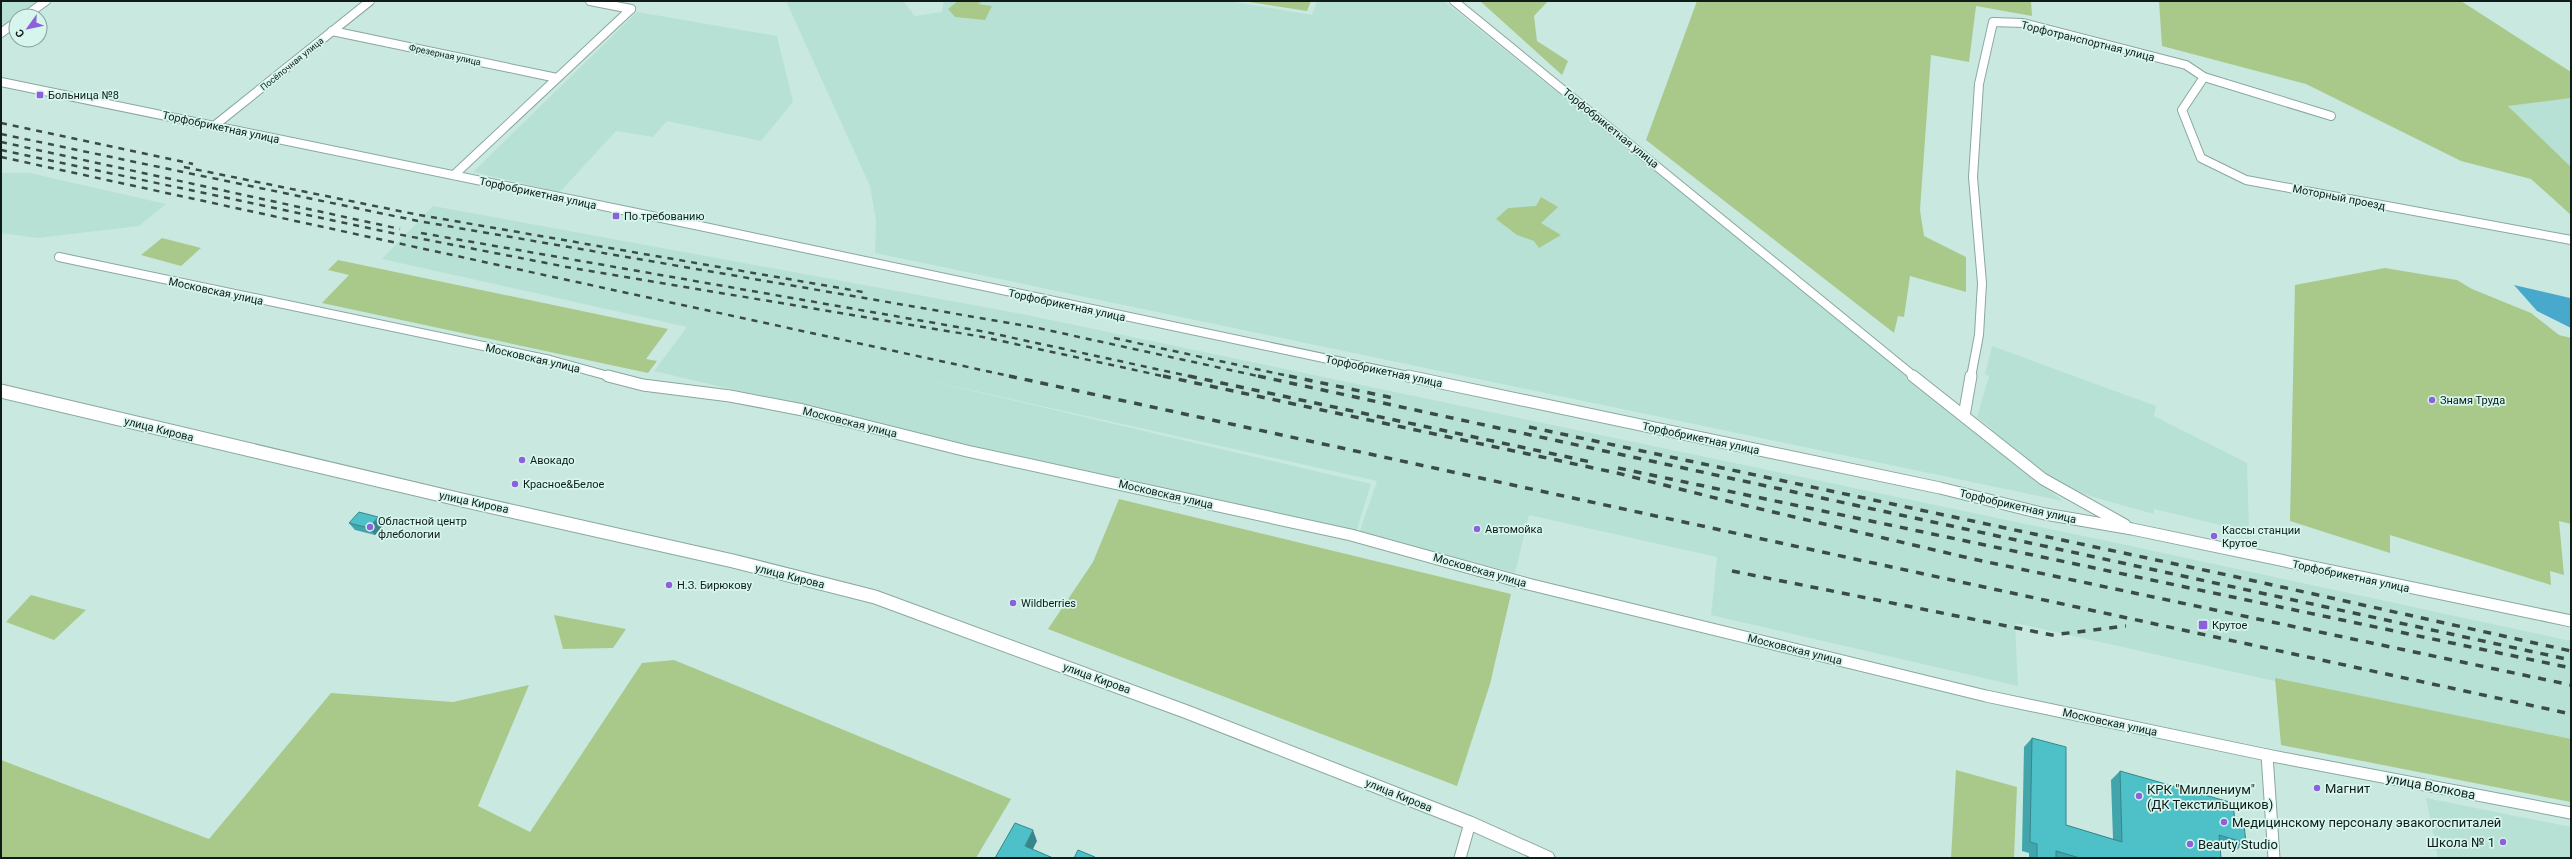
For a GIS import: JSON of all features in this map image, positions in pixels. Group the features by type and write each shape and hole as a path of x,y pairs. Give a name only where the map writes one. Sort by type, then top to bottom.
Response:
{"street":[{"path":"36,8 46,1"},
{"name":"Посёлочная улица","path":"214,126 370,1"},
{"path":"454,175 631,9 590,1"},
{"name":"Торфобрикетная улица","path":"1454,1 2043,479 2132,529"},
{"name":"Торфотранспортная улица","path":"1964,416 1979,335 1982,283 1973,177 1979,84 1993,22 2023,24 2186,65 2204,77 2331,116"},
{"name":"Фрезерная улица","path":"332,31 557,78"},
{"name":"Моторный проезд","path":"2204,77 2182,110 2201,158 2246,180 2571,240"},
{"name":"Торфобрикетная улица","path":"1,82 454,175 1940,488 2045,514 2132,529 2571,621"},
{"name":"Московская улица","path":"59,257 550,360 642,385 730,396 803,410 967,451 1350,535 1450,561 1528,584 1986,696 2267,755"},
{"name":"улица Кирова","path":"1,391 456,499 733,561 875,597 1187,712 1470,823 1548,858"},
{"path":"2267,755 2274,858"},
{"name":"улица Волкова","path":"2267,755 2571,813"},
{"path":"1460,858 1470,823"}],"shaded area":[{"path":"1,1 43,1 33,8 8,8 8,26 1,31"},
{"path":"786,1 903,1 915,16 942,12 944,1 1229,1 1312,15 1317,1 1444,1 2063,501 875,253 876,221 870,186"},
{"path":"637,12 777,36 793,102 761,141 667,121 653,137 616,131 560,192 473,172"},
{"path":"2571,98 2571,167 2508,106"},
{"path":"1,173 30,173 166,204 139,226 38,238 1,233"},
{"path":"433,206 1022,314 2117,543 2571,641 2571,747 2015,623 2018,686 1711,615 1717,557 1529,515 1515,573 1359,533 1377,481 917,378 1371,484 1356,532 1068,468 654,371 687,327 382,259"},
{"path":"1992,346 2156,406 2154,416 2247,463 2249,528 2241,530 2154,509 2154,514 2093,497 2057,483 1994,436 1991,428 1977,417 1989,376 1985,374"},
{"name":"Школа № 1","path":"2426,798 2571,827 2571,858 2438,858"}],"green space":[{"path":"958,1 983,1 978,4 992,6 985,20 955,17 948,9"},
{"path":"1243,1 1311,1 1307,11"},
{"path":"1480,1 1548,1 1534,16 1537,41 1568,61 1562,75"},
{"path":"1697,1 2031,1 2032,16 1976,6 1969,62 1931,55 1920,210 1924,236 1966,257 1966,292 1910,276 1904,317 1898,316 1894,333 1646,140"},
{"path":"2159,1 2461,1 2571,72 2571,98 2508,106 2571,167 2571,215 2531,179 2461,161 2306,84 2162,46"},
{"path":"1541,197 1558,207 1541,223 1561,235 1539,248 1534,241 1517,235 1496,219 1508,208 1536,206"},
{"path":"162,238 201,248 181,266 141,255"},
{"path":"338,260 668,329 646,359 657,361 648,373 322,303 349,275 328,270"},
{"name":"Знамя Труда","path":"2385,268 2457,280 2472,289 2531,313 2559,335 2571,338 2571,524 2559,521 2564,575 2550,571 2551,585 2390,535 2390,553 2290,521 2295,285"},
{"path":"1119,499 1511,594 1490,684 1457,786 1048,629 1093,562"},
{"path":"31,595 86,610 54,640 6,622"},
{"path":"554,615 626,629 613,648 563,649"},
{"path":"674,660 1011,799 976,858 1,858 1,760 209,839 331,693 453,702 529,685 478,806 530,832 642,663"},
{"path":"2275,678 2571,739 2571,802 2281,745"},
{"path":"1956,770 2017,787 2014,858 1951,858"}],"water":[{"path":"2514,285 2570,298 2571,328 2537,311"}],"building":[{"path":"359,512 378,517 369,528 349,523"},
{"name":"КРК \"Миллениум\" (ДК Текстильщиков)","path":"2032,738 2066,747 2066,825 2122,842 2120,771 2233,803 2235,822 2244,825 2246,843 2219,835 2221,858 2080,858 2056,851 2056,858 2037,858 2037,844 2030,842"},
{"path":"1015,823 1033,830 1025,846 1053,858 995,858"},
{"path":"1078,850 1095,857 1095,858 1074,858"}],"railway":[{"path":"1,123 193,164"},
{"path":"1,134 418,221 1038,328 1262,377"},
{"path":"1,142 400,229"},
{"path":"1,150 397,234 572,268 983,337 1167,377"},
{"path":"1,157 1014,377"},
{"path":"184,167 414,214 863,292"},
{"path":"421,233 986,332 1193,377"},
{"path":"1114,338 1293,377"},
{"path":"1009,376 2571,714"},
{"path":"1163,376 1617,473 1735,503 1973,559 2571,685"},
{"path":"1189,376 1591,462"},
{"path":"1258,376 2571,660"},
{"path":"1289,376 1398,399"},
{"path":"1529,427 2232,576 2571,651"},
{"path":"1618,468 2571,668"},
{"path":"1732,571 2052,635 2126,626"}],"place":[{"name":"Больница №8","path":"40,95"},
{"name":"По требованию","path":"616,216"},
{"name":"Знамя Труда","path":"2432,400"},
{"name":"Авокадо","path":"522,460"},
{"name":"Красное&Белое","path":"515,484"},
{"name":"Областной центр флебологии","path":"370,527"},
{"name":"Автомойка","path":"1477,529"},
{"name":"Кассы станции Крутое","path":"2214,536"},
{"name":"Н.З. Бирюкову","path":"669,585"},
{"name":"Wildberries","path":"1013,603"},
{"name":"Крутое","path":"2203,625"},
{"name":"Магнит","path":"2317,788"},
{"name":"КРК \"Миллениум\" (ДК Текстильщиков)","path":"2139,796"},
{"name":"Медицинскому персоналу эвакогоспиталей","path":"2224,822"},
{"name":"Школа № 1","path":"2503,842"},
{"name":"Beauty Studio","path":"2190,844"}]}
